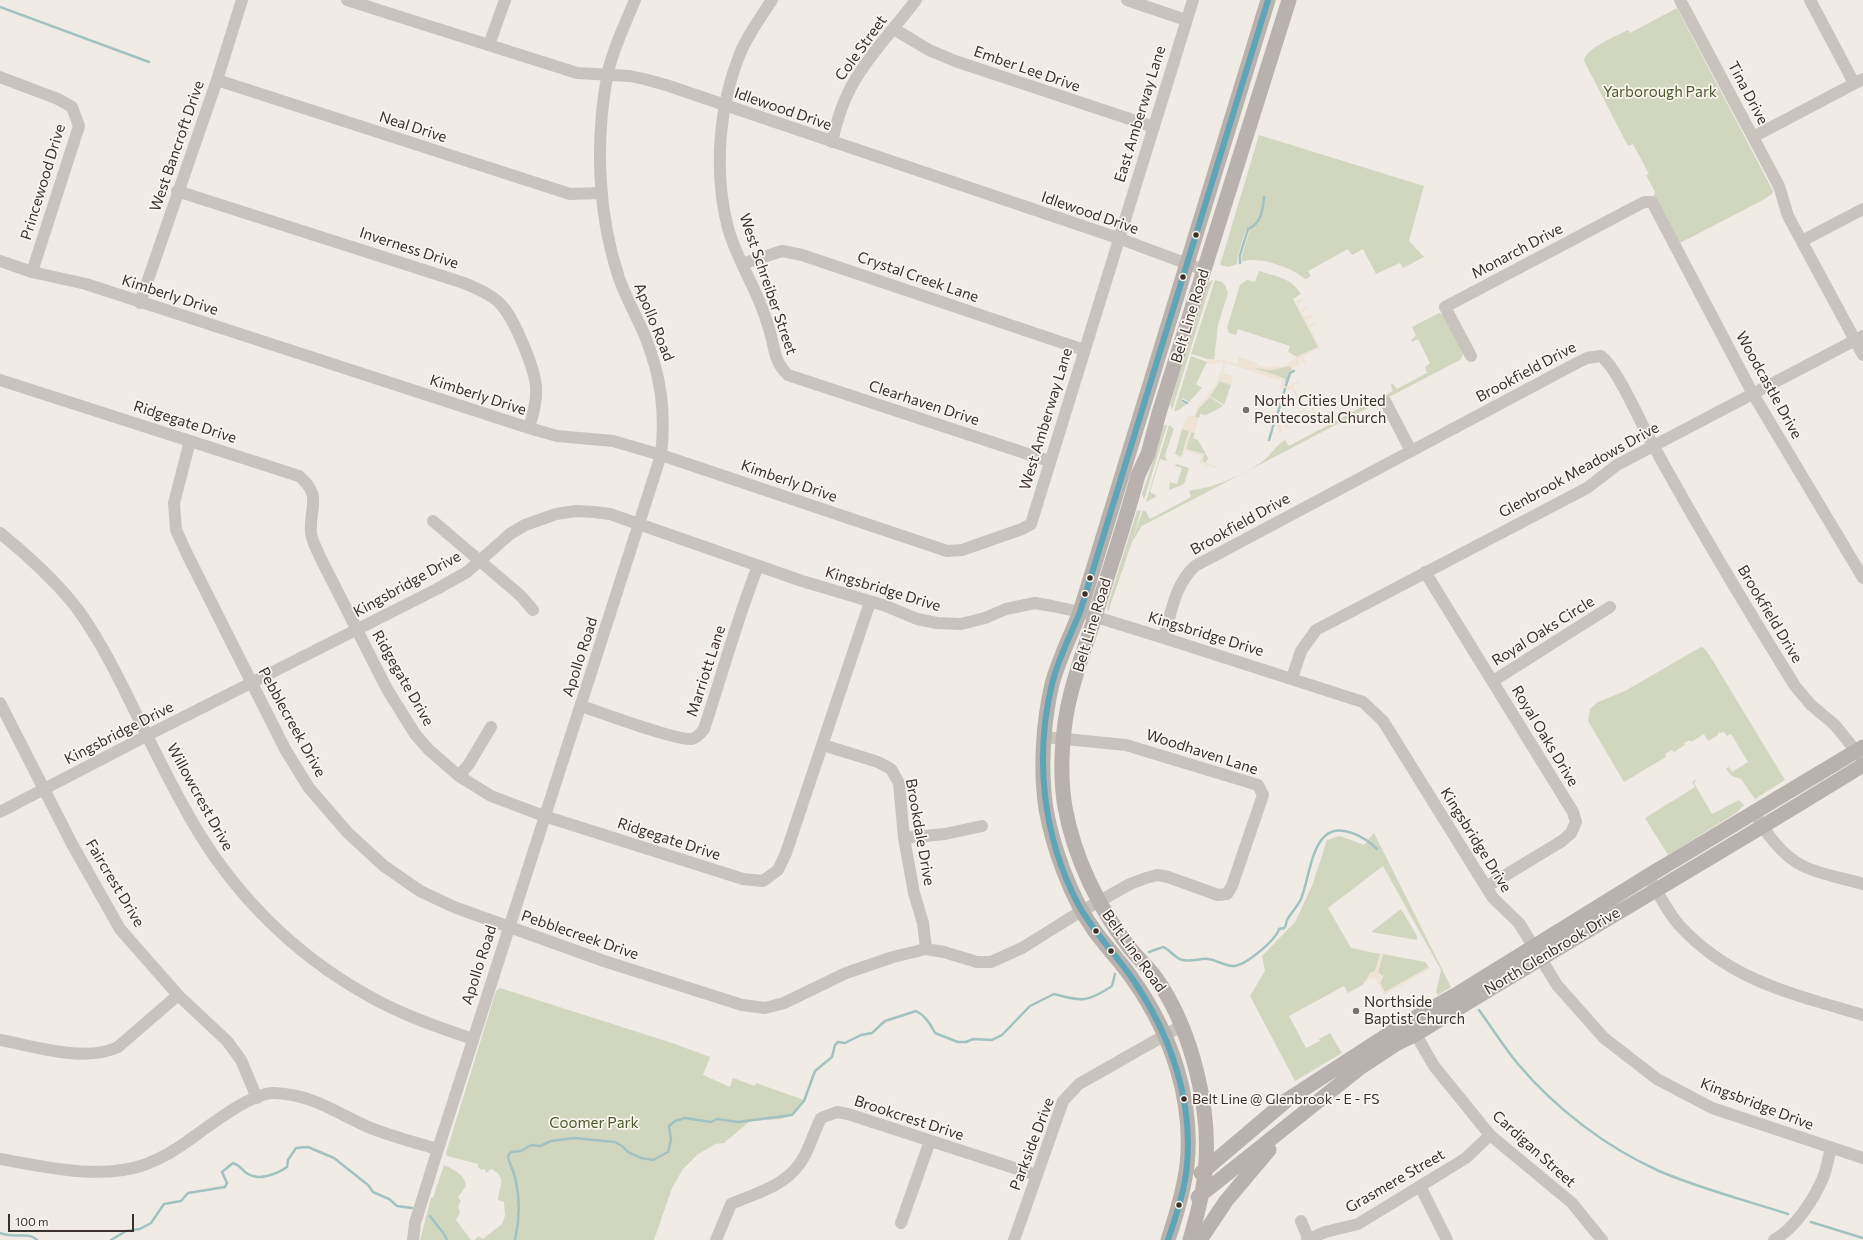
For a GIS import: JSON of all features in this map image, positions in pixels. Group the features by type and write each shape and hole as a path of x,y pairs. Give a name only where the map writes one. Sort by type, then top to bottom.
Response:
{"main road":[{"name":"Belt Line Road","path":"1168,1240 1184,1185 1188,1152 1188,1121 1176,1062 1166,1035 1134,980 1093,929 1062,866 1050,826 1044,784 1045,737 1052,683 1080,612 1141,408 1187,265 1268,0"},
{"name":"Belt Line Road","path":"1190,1240 1203,1194 1206,1170 1206,1136 1203,1105 1197,1075 1181,1026 1158,981 1129,948 1099,902 1089,881 1068,822 1063,782 1064,740 1071,693 1138,474 1148,454 1159,413 1289,0"},
{"path":"1141,408 1159,413"},
{"name":"North Glenbrook Drive","path":"1176,1212 1203,1194 1297,1120 1361,1067 1396,1044 1416,1034 1648,876 1754,812 1861,752"},
{"name":"North Glenbrook Drive","path":"1184,1185 1206,1170 1287,1100 1408,1021 1656,889 1763,827 1863,765"},
{"path":"1200,1240 1226,1201 1246,1176 1297,1120"},
{"path":"1206,1136 1215,1144 1224,1148 1235,1145"}],"street":[{"name":"West Bancroft Drive","path":"140,302 242,0"},
{"name":"Idlewood Drive","path":"347,0 577,73 644,78 1118,238 1187,265 1204,270"},
{"path":"489,45 505,0"},
{"name":"Apollo Road","path":"412,1240 415,1223 472,1039 640,525 661,455 663,407 658,373 644,335 625,295 619,277 608,234 602,193 600,154 607,76 635,0"},
{"name":"West Schreiber Street","path":"772,0 743,48 735,69 725,106 722,129 721,182 728,227 742,264 764,314 770,333 775,358 780,368 788,375"},
{"name":"Cole Street","path":"832,142 841,110 851,87 861,70 916,0"},
{"path":"1127,0 1186,20"},
{"name":"East Amberway Lane","path":"1118,238 1193,0"},
{"name":"Tina Drive","path":"1680,0 1778,186 1788,216 1859,338 1863,355"},
{"path":"1753,137 1858,81 1810,0"},
{"name":"Ember Lee Drive","path":"894,29 929,50 955,61 1154,127"},
{"name":"Princewood Drive","path":"0,77 58,99 72,107 79,126 32,272"},
{"name":"Neal Drive","path":"216,80 570,194 602,193"},
{"name":"Inverness Drive","path":"177,191 464,283 484,292 503,306 531,364 536,386 535,409 529,428"},
{"name":"Monarch Drive","path":"1470,356 1445,307 1644,202 1647,201 1654,204"},
{"name":"Woodcastle Drive","path":"1654,204 1753,394 1863,578"},
{"path":"1802,241 1863,209"},
{"name":"West Amberway Lane","path":"948,551 962,550 1022,529 1031,524 1118,238"},
{"name":"Crystal Creek Lane","path":"742,264 782,250 802,255 1084,350"},
{"name":"Kimberly Drive","path":"0,261 32,272 86,284 529,428 557,436 613,441 661,455 948,551"},
{"name":"Glenbrook Meadows Drive","path":"1292,678 1301,651 1316,630 1587,488 1617,465 1859,338"},
{"name":"Brookfield Drive","path":"1164,638 1178,590 1184,577 1195,566 1411,451 1595,356 1601,356 1612,367 1653,446 1727,576 1794,686 1811,705 1835,725 1861,752"},
{"name":"Clearhaven Drive","path":"788,375 1049,461"},
{"name":"Ridgegate Drive","path":"0,380 299,476 308,484 314,497 311,518 312,535 320,557 387,688 415,734 429,750 459,776 491,796 544,816 743,879 763,881 778,870 786,853 870,602"},
{"path":"1385,401 1411,451"},
{"name":"Pebblecreek Drive","path":"190,441 174,503 176,530 188,558 285,749 309,788 364,849 384,866 420,891 454,907 604,961 738,1004 765,1008 784,1003 846,973 893,957 926,949 944,952 977,962 991,962 1022,948 1130,884 1157,876 1168,876 1218,896 1227,894"},
{"name":"Kingsbridge Drive","path":"0,812 148,735 454,580 510,534 539,519 556,514 576,511 610,514 758,566 870,602 917,619 937,623 961,624 986,618 1006,609 1035,603 1080,612 1292,678 1363,702 1383,721 1499,906 1519,923 1557,985 1604,1038 1657,1079 1712,1108 1863,1158"},
{"path":"433,521 521,596 533,610"},
{"name":"Willowcrest Drive","path":"0,532 25,553 72,603 106,653 189,816 214,856 263,917 297,947 329,972 368,996 436,1026 472,1039"},
{"name":"Marriott Lane","path":"581,706 667,734 691,739 700,735 704,729 758,566"},
{"name":"Royal Oaks Drive","path":"1425,572 1572,812 1576,822 1571,833 1562,841 1486,887"},
{"name":"Royal Oaks Circle","path":"1493,682 1610,607"},
{"name":"Faircrest Drive","path":"0,703 44,789 120,929 178,995 227,1041 242,1060 257,1098"},
{"path":"459,776 469,764 491,727"},
{"name":"Woodhaven Lane","path":"1045,737 1126,745 1258,785 1264,795 1232,886 1227,894"},
{"name":"Brookdale Drive","path":"823,745 878,762 892,769 899,783 904,838 913,886 923,923 926,949"},
{"path":"1754,812 1770,839 1789,858 1804,867 1863,884"},
{"path":"904,838 944,834 982,826"},
{"path":"1648,876 1668,911 1679,925 1704,950 1724,964 1758,982 1863,1015"},
{"path":"0,1040 70,1052 97,1054 108,1052 118,1047 178,995"},
{"name":"Cardigan Street","path":"1408,1021 1434,1066 1490,1135 1572,1203 1602,1240"},
{"name":"Parkside Drive","path":"1014,1240 1063,1101 1079,1084 1181,1026"},
{"path":"0,1159 96,1173 121,1171 144,1164 175,1150 240,1105 274,1093 310,1098 366,1126 390,1135 438,1149"},
{"name":"Brookcrest Drive","path":"716,1240 731,1204 781,1182 795,1171 805,1156 821,1118 828,1114 837,1112 848,1114 1036,1175"},
{"name":"Grasmere Street","path":"1308,1240 1325,1232 1358,1224 1466,1158 1490,1135"},
{"path":"901,1222 930,1141"},
{"path":"1774,1240 1784,1232 1808,1204 1823,1177 1831,1148"},
{"path":"1420,1186 1447,1240"},
{"path":"1301,1221 1308,1240"}],"green space":[{"name":"Yarborough Park","path":"1677,8 1773,191 1772,194 1763,200 1680,243 1654,196 1655,192 1646,175 1649,174 1633,144 1628,146 1584,61 1586,56 1595,47 1602,43 1628,30 1630,33"},
{"path":"1259,135 1424,186 1409,241 1424,257 1403,268 1400,263 1376,274 1363,249 1352,255 1348,249 1308,271 1311,276 1306,279 1289,269 1269,262 1248,260 1242,262 1242,256 1249,232 1246,229 1238,255 1237,264 1229,267 1220,265"},
{"path":"1259,271 1283,278 1297,288 1301,294 1293,299 1318,347 1297,357 1288,352 1290,346 1238,329 1236,335 1229,333 1227,328 1240,285 1247,280 1255,282"},
{"path":"1213,280 1172,410 1170,404 1207,283"},
{"path":"1215,280 1222,282 1225,285 1228,293 1218,325 1214,361 1191,354"},
{"path":"1439,313 1446,316 1464,353 1460,360 1241,474 1266,459 1285,440 1289,446 1360,408 1358,402 1360,401 1363,407 1393,391 1391,385 1392,383 1397,389 1427,373 1425,367 1430,363 1418,339 1412,342 1411,340 1416,336 1412,327"},
{"path":"1191,356 1207,362 1196,384 1202,388 1189,402 1183,398 1181,402 1186,404 1179,410 1174,411"},
{"path":"1289,366 1293,370 1289,373 1285,384 1285,379 1256,369 1269,370"},
{"path":"1220,381 1231,385 1224,405 1210,396"},
{"path":"1210,397 1223,406 1206,415 1200,414 1199,418 1195,417 1198,409"},
{"path":"1167,425 1144,500 1142,494 1158,447 1162,428"},
{"path":"1169,425 1174,429 1165,455 1167,461 1160,459 1150,492 1157,496 1146,502"},
{"path":"1182,429 1189,431 1181,457 1175,454"},
{"path":"1191,432 1195,433 1193,438 1198,440 1208,458 1206,463 1202,461 1204,454 1186,449"},
{"path":"1176,464 1189,468 1184,484 1169,490 1170,482 1177,484 1182,468 1175,466"},
{"path":"1237,476 1142,526 1132,542 1108,612 1107,607 1137,511 1141,510 1134,536 1143,510 1150,519 1191,497 1189,491 1209,487"},
{"path":"1701,647 1704,648 1710,656 1785,780 1755,799 1741,779 1732,776 1726,769 1729,767 1732,772 1748,762 1731,734 1727,736 1724,732 1718,733 1718,735 1708,741 1704,734 1691,742 1690,740 1674,752 1672,750 1665,754 1666,757 1624,782 1588,721 1590,709 1598,702 1625,691"},
{"path":"1697,779 1694,783 1712,814 1739,800 1744,805 1736,813 1668,855 1645,818 1695,787 1692,782"},
{"path":"1374,833 1451,987 1438,995 1436,992 1441,970 1383,866 1328,908 1351,948 1380,954 1375,971 1370,973 1364,984 1348,993 1344,986 1289,1016 1306,1048 1320,1041 1319,1039 1330,1033 1342,1053 1295,1081 1250,996 1265,971 1262,956 1295,922 1312,886 1327,840 1340,836 1364,845"},
{"path":"1401,909 1417,936 1417,940 1371,932"},
{"path":"1383,954 1425,962 1429,967 1385,992 1380,983 1384,975 1382,976 1378,972"},
{"name":"Coomer Park","path":"500,988 672,1043 710,1057 703,1075 730,1087 733,1078 755,1086 756,1083 804,1100 792,1115 781,1119 750,1121 724,1143 715,1144 697,1155 683,1169 672,1188 654,1240 475,1240 478,1236 483,1239 502,1224 505,1216 504,1202 498,1200 501,1179 496,1172 491,1169 486,1173 485,1169 481,1170 478,1167 478,1164 447,1156 446,1153 496,991"},
{"path":"444,1165 464,1178 466,1186 458,1197 461,1201 458,1206 460,1213 456,1220 471,1240 420,1240 431,1198 433,1198"}],"shaded area":[{"path":"1294,298 1296,301 1302,298 1304,301 1298,304 1301,310 1307,306 1308,309 1302,312 1305,317 1311,314 1312,317 1306,320 1309,325 1315,322 1316,324 1310,328 1320,347 1303,357 1306,363 1304,364 1301,358 1298,359 1300,364 1292,368 1289,366 1272,370 1256,369 1285,379 1284,384 1289,386 1299,380 1300,382 1293,386 1310,416 1313,406 1316,413 1308,418 1304,412 1295,416 1298,423 1295,424 1291,418 1286,421 1289,428 1286,429 1282,423 1280,424 1283,431 1280,432 1276,424 1271,422 1272,418 1282,421 1303,410 1292,389 1289,390 1280,388 1282,381 1226,363 1223,373 1233,376 1231,385 1219,381 1210,397 1198,409 1195,417 1199,418 1195,433 1191,432 1186,449 1204,455 1202,461 1216,466 1215,468 1200,463 1201,456 1185,450 1183,457 1181,457 1189,431 1182,429 1186,418 1189,415 1194,416 1197,407 1206,398 1217,381 1223,367 1223,362 1214,364 1207,363 1208,359 1224,360 1237,364 1239,357 1258,363 1258,365 1264,367 1285,366 1296,357 1318,347"},
{"path":"1380,954 1383,954 1378,972 1382,976 1380,983 1385,992 1429,967 1430,969 1384,995 1388,1004 1377,980 1371,978 1364,984 1363,982 1368,979 1370,973 1375,971"}],"waterway":[{"path":"0,7 149,62"},
{"path":"1240,263 1240,255 1248,229 1259,220 1262,212 1264,197"},
{"path":"1286,385 1290,373 1294,371"},
{"path":"1276,419 1285,389"},
{"path":"1183,401 1187,403"},
{"path":"1269,440 1274,423"},
{"path":"1149,952 1163,947 1183,960 1190,961 1208,959 1232,966 1247,961 1267,945 1277,934 1279,929 1285,927 1287,920 1301,899 1316,849 1320,841 1325,836 1331,832 1345,831 1360,836 1377,849"},
{"path":"515,1240 519,1216 519,1201 515,1177 508,1156 511,1152 521,1151 531,1145 540,1146 551,1141 574,1138 615,1142 628,1152 641,1158 653,1160 668,1152 671,1140 669,1126 675,1121 685,1118 711,1122 717,1119 738,1122 792,1115 804,1101 815,1071 832,1057 835,1045 838,1042 845,1043 861,1035 872,1033 885,1021 916,1011 925,1018 935,1033 958,1042 966,1042 973,1039 992,1040 1002,1035 1030,1006 1054,994 1078,999 1090,998 1112,986 1115,974"},
{"path":"1479,1010 1513,1058 1533,1081 1565,1111 1601,1138 1659,1171 1707,1189 1788,1214"},
{"path":"111,1240 126,1231 140,1229 151,1223 164,1204 181,1201 188,1193 225,1187 227,1183 222,1172 233,1163 252,1176 268,1176 287,1167 288,1160 296,1148 308,1147 334,1158 368,1185 373,1192 389,1199 397,1206 412,1208"},
{"path":"430,1216 447,1240"},
{"path":"1811,1222 1863,1238"},
{"path":"0,1233 5,1235 25,1235 33,1237 37,1240"}],"transit line":[{"path":"1168,1240 1182,1193 1187,1165 1188,1140 1182,1092 1176,1068 1168,1046 1147,1002 1127,971 1084,914 1066,878 1057,852 1045,797 1043,768 1044,740 1052,684 1061,657 1080,612 1268,0"}],"place":[{"name":"North Cities United Pentecostal Church","path":"1246,410"},
{"name":"Northside Baptist Church","path":"1356,1011"},
{"name":"Belt Line @ Glenbrook - E - FS","path":"1184,1099"}]}
